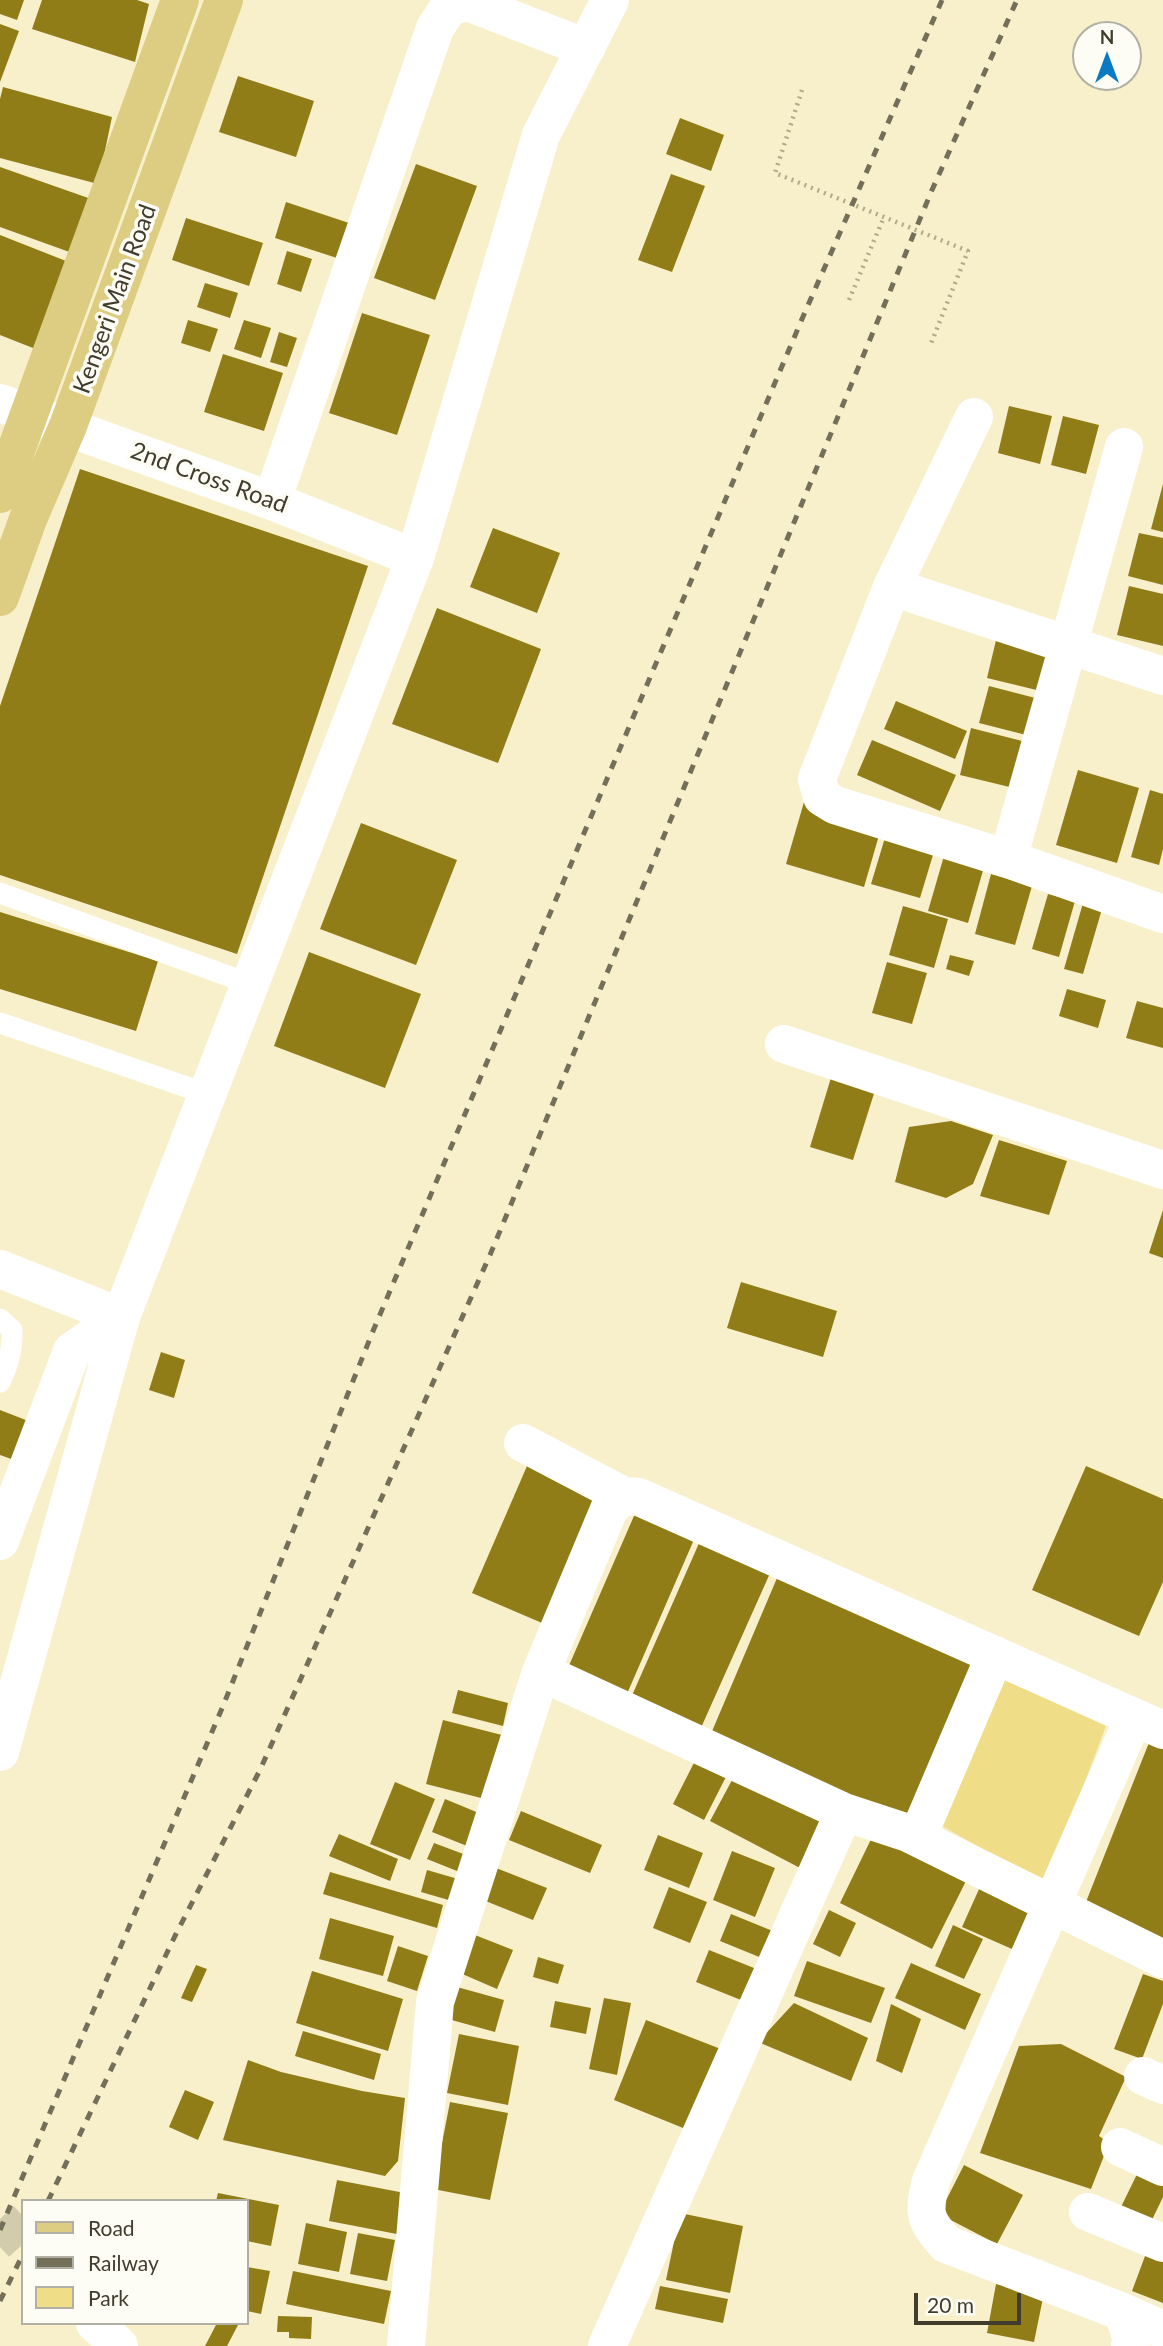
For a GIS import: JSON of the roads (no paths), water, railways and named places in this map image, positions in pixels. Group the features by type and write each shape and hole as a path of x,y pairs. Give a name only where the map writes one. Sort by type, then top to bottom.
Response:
{"main road":[{"name":"Kengeri Main Road","path":"0,494 14,408 180,0"},
{"name":"Kengeri Main Road","path":"0,597 28,519 68,426 224,0"}],"street":[{"path":"0,1752 121,1317 415,558 541,135 610,0"},
{"path":"272,501 435,28 449,7 468,2 586,48"},
{"name":"2nd Cross Road","path":"14,408 272,501 415,558"},
{"path":"974,417 892,587 817,779 822,797 835,805 1008,859 1163,914"},
{"path":"1008,859 1124,447"},
{"path":"892,587 1163,676"},
{"path":"784,1044 1163,1170"},
{"path":"0,1269 121,1317"},
{"path":"0,1542 72,1351 121,1317"},
{"path":"523,1443 624,1496 639,1497 1149,1723 1052,1904 931,2181 924,2207 930,2226 946,2244 1126,2329 1163,2330"},
{"path":"406,2346 435,2002 541,1672 610,1507 624,1496"},
{"path":"908,1833 921,1829 928,1816 995,1655"},
{"path":"541,1672 844,1812 908,1833 1163,1959"},
{"path":"607,2346 844,1812"},
{"path":"1120,2147 1163,2167"},
{"path":"1088,2212 1163,2244"},
{"path":"97,2325 119,2346"}],"lane":[{"path":"0,893 250,984"},
{"path":"0,1023 207,1094"},
{"path":"0,1319 12,1330 13,1340 7,1368 0,1382"}],"tunnel":[{"path":"0,2219 21,2242"}],"railway":[{"path":"0,2230 223,1706 373,1331 802,319 942,0"},
{"path":"49,2199 175,1936 260,1770 490,1255 932,190 1017,0"},
{"path":"0,2301 21,2258"}]}
